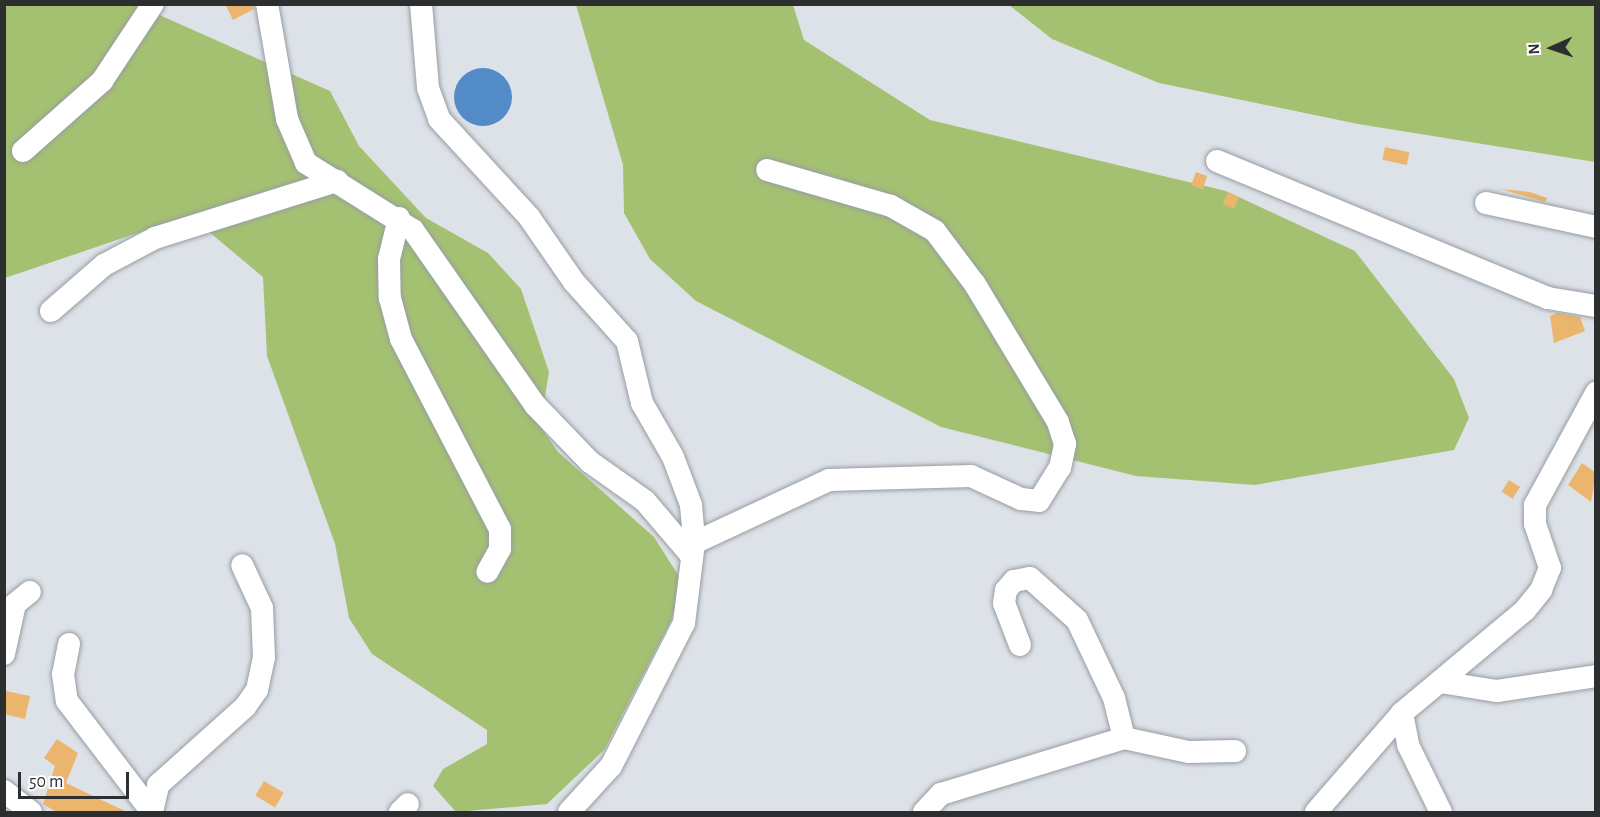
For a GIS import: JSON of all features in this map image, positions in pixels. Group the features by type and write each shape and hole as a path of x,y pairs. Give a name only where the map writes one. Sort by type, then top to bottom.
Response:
{"street":[{"path":"23,151 102,81 153,4"},
{"path":"267,4 295,145 306,163 399,218 535,405 590,462 645,501 692,549"},
{"path":"421,4 428,88 439,119 529,217 574,282 627,341 642,403 673,457 691,505 692,549 684,623 611,766 569,813"},
{"path":"1217,161 1548,298 1596,306"},
{"path":"692,549 829,480 971,476 1021,499 1039,501 1060,468 1065,444 1058,422 974,283 935,231 891,206 766,170"},
{"path":"51,311 104,265 155,238 337,182"},
{"path":"1486,203 1596,227"},
{"path":"399,218 389,259 390,298 401,339 500,529 500,549 487,572"},
{"path":"1316,813 1402,713 1440,682 1541,590 1550,568 1534,524 1535,505 1596,393"},
{"path":"151,812 158,785 245,707 257,690 264,658 262,608 242,564"},
{"path":"1020,645 1004,603 1006,590 1014,581 1030,578 1077,620 1114,698 1124,738"},
{"path":"4,654 15,604 30,592"},
{"path":"69,644 63,685 67,701 151,812"},
{"path":"1440,682 1497,691 1596,676"},
{"path":"1402,713 1408,746 1441,813"},
{"path":"924,813 941,794 1124,738 1190,752 1235,751"},
{"path":"4,791 31,813"}],"green space":[{"path":"4,5 137,5 330,91 359,146 426,218 488,253 521,289 549,372 540,426 558,452 654,537 682,581 671,621 604,750 547,804 456,812 433,786 443,769 487,744 487,730 372,654 349,618 335,544 267,356 263,277 202,226 164,224 5,278"},
{"path":"576,5 793,5 804,40 930,120 1226,191 1355,251 1454,379 1469,418 1454,450 1255,485 1136,476 941,427 696,301 650,259 624,213 623,165"},
{"path":"1009,5 1595,5 1595,162 1358,124 1159,83 1052,39"}],"water":[{"path":"483,68 494,70 504,76 510,86 512,97 510,108 504,118 494,124 483,126 472,124 462,118 456,108 454,97 456,86 462,76 472,70"}],"building":[{"path":"225,4 254,4 254,9 233,20"},
{"path":"1385,147 1409,152 1407,165 1382,160"},
{"path":"1196,172 1207,176 1202,189 1191,185"},
{"path":"1501,189 1530,192 1547,198 1545,202"},
{"path":"1228,192 1239,197 1234,209 1223,204"},
{"path":"1557,313 1580,317 1585,331 1554,343 1550,316"},
{"path":"1582,463 1596,473 1591,502 1568,485"},
{"path":"1509,480 1520,487 1513,499 1502,492"},
{"path":"6,691 30,696 25,719 4,714"},
{"path":"57,739 78,753 66,783 129,813 58,813 43,804 55,766 44,758"},
{"path":"264,781 284,793 275,807 255,796"}]}
